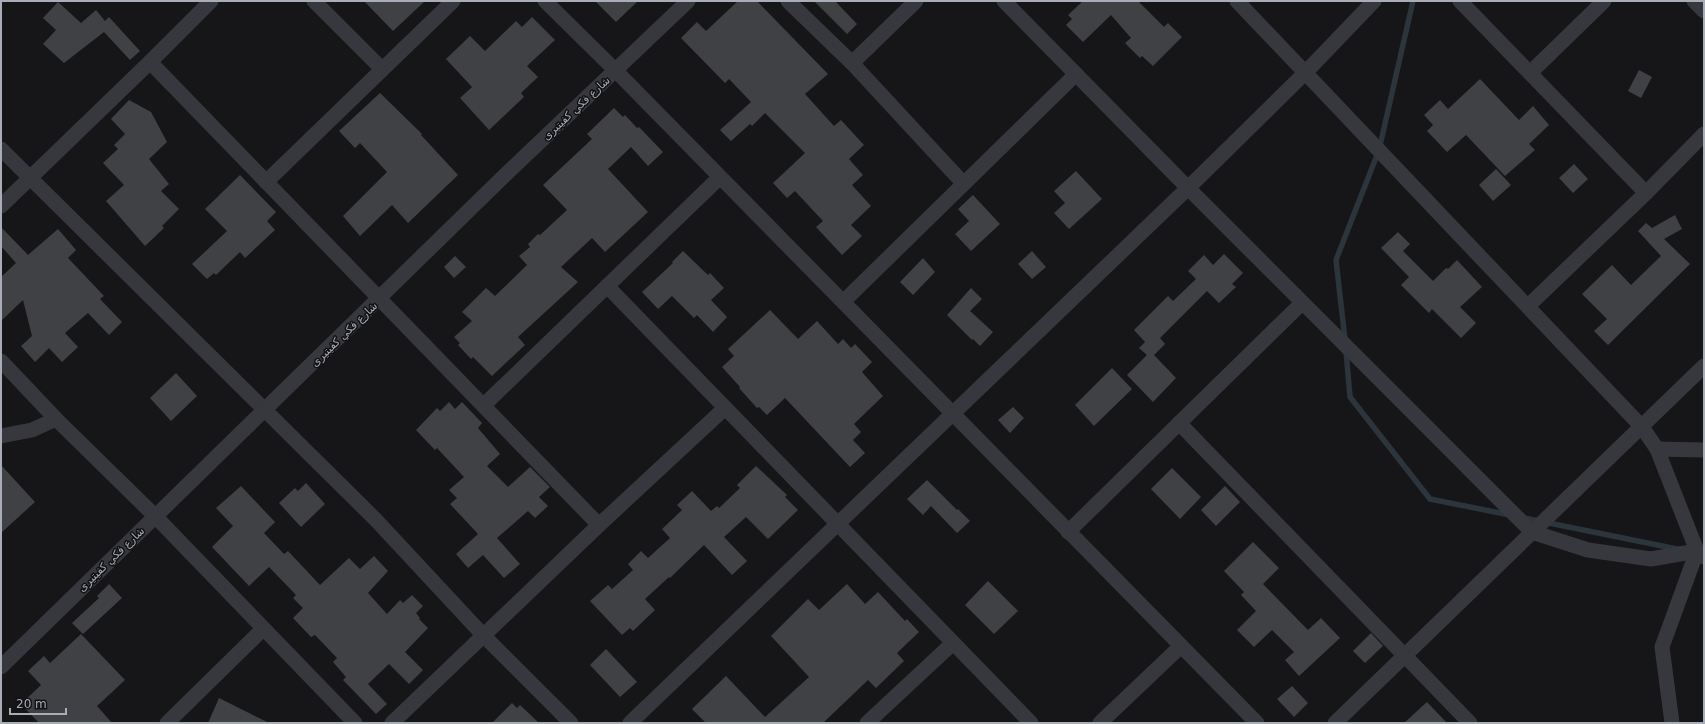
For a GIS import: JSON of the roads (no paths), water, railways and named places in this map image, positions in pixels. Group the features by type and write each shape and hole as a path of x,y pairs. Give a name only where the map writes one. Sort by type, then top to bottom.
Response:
{"street":[{"path":"1,206 211,1"},
{"path":"314,1 382,69"},
{"path":"266,182 452,1"},
{"path":"545,1 616,71 1257,723"},
{"name":"شارع فكي كفيتيرى","path":"1,667 503,177 688,1"},
{"path":"788,1 852,63 964,183"},
{"path":"852,63 916,1"},
{"path":"1004,1 1302,303 1532,532 1588,550 1651,559 1700,554"},
{"path":"1237,1 1642,427 1657,449 1700,554 1662,647 1672,723"},
{"path":"630,723 1188,188 1306,72 1374,1"},
{"path":"1460,1 1646,193"},
{"path":"1530,73 1604,1"},
{"path":"1694,1 1704,12"},
{"path":"150,62 598,524"},
{"path":"843,302 1076,74"},
{"path":"1528,306 1646,193 1704,134"},
{"path":"1,149 376,520 484,635 571,723"},
{"path":"484,405 720,178"},
{"path":"608,286 1031,723"},
{"path":"1068,532 1302,303"},
{"path":"1,361 155,516 355,723"},
{"path":"1335,723 1704,366"},
{"path":"392,723 598,524 725,408"},
{"path":"1,436 32,430 56,418"},
{"path":"1179,423 1470,723"},
{"path":"1657,449 1704,450"},
{"path":"168,723 263,628"},
{"path":"867,723 953,643"},
{"path":"1100,723 1181,646"}],"waterway":[{"path":"1345,340 1336,260 1379,150 1413,1"},
{"path":"1346,351 1350,397 1430,499 1510,515"},
{"path":"1524,518 1677,549"}]}
